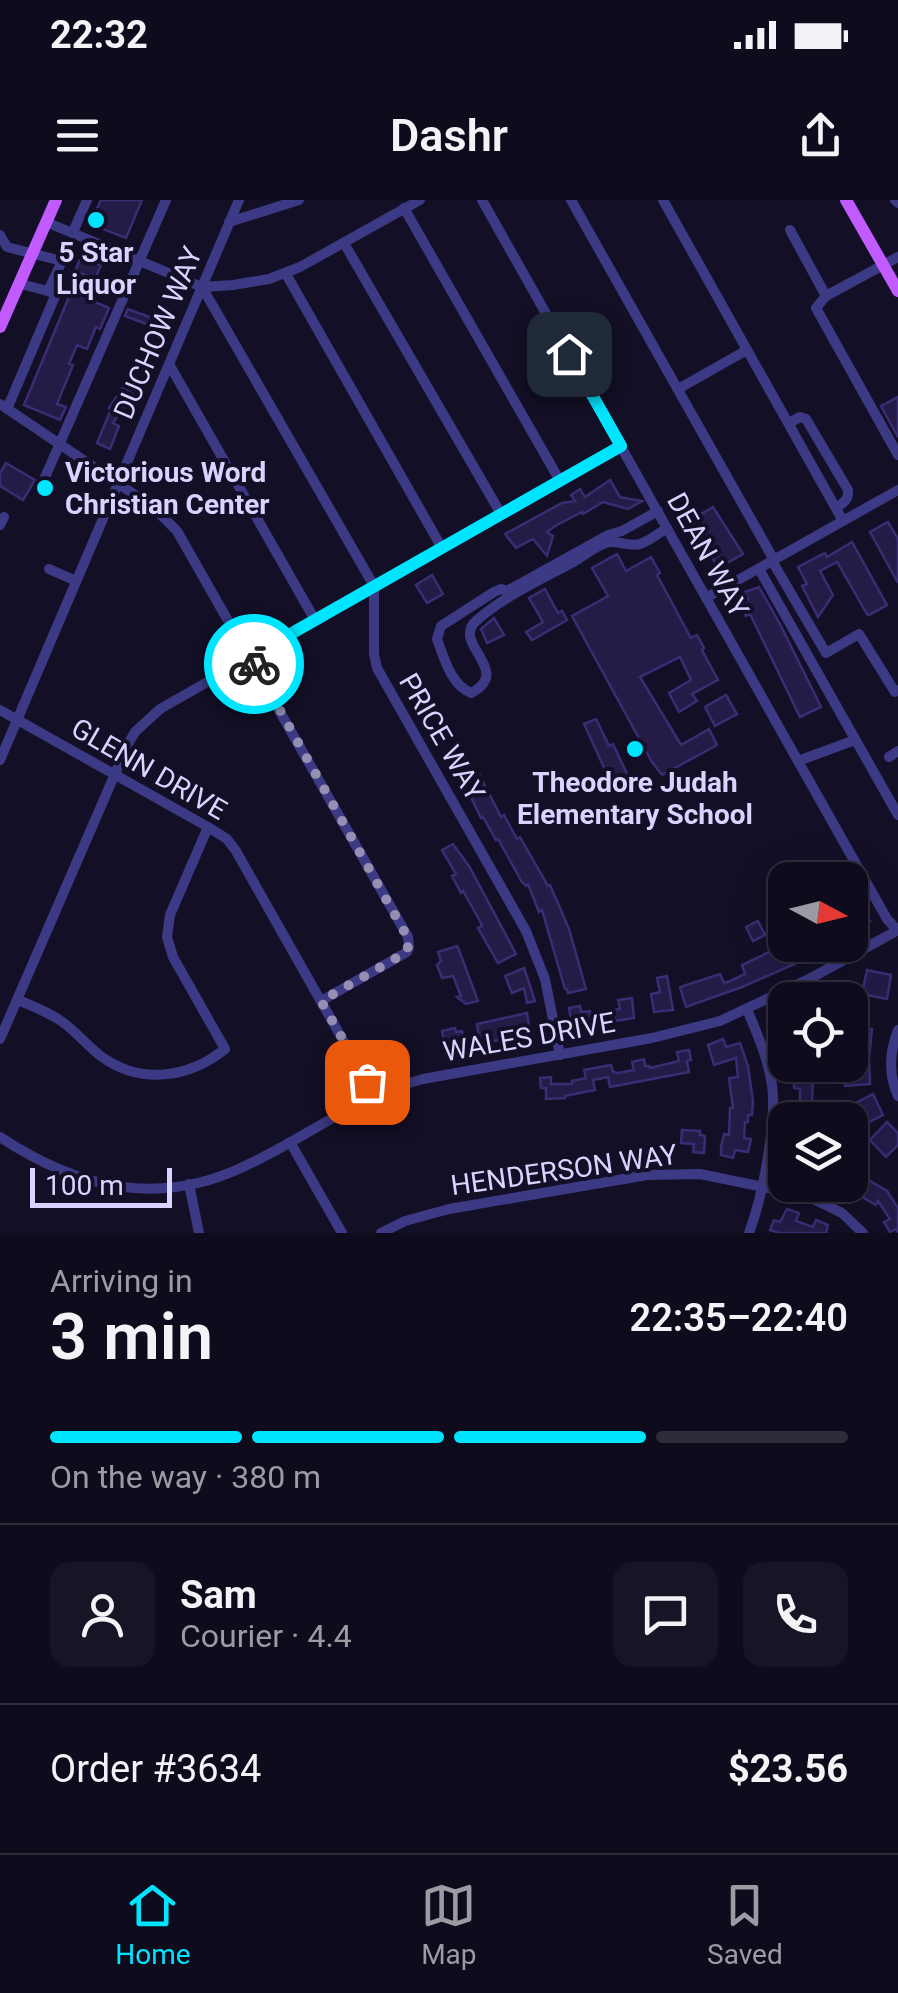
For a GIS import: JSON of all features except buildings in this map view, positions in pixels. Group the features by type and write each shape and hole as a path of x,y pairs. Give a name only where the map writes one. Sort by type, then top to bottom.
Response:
{"main road":[{"path":"0,327 56,200"},
{"path":"846,200 898,290"}],"street":[{"path":"73,232 86,200"},
{"path":"44,482 166,200"},
{"name":"DUCHOW WAY","path":"0,760 239,200"},
{"path":"230,222 299,200"},
{"path":"46,222 202,287 251,283 286,274 420,200"},
{"name":"DEAN WAY","path":"482,200 888,921 898,930"},
{"path":"572,200 826,652 859,634 897,694"},
{"path":"663,200 844,521"},
{"path":"404,208 560,481"},
{"path":"790,230 826,296"},
{"path":"0,235 7,247 62,261 48,291"},
{"path":"344,243 502,514"},
{"path":"0,258 7,247"},
{"path":"898,256 826,296 816,308 898,455"},
{"path":"286,274 442,548"},
{"path":"21,284 56,294 3,406 154,508 176,532 409,940 407,952 321,1001"},
{"name":"PRICE WAY","path":"202,287 374,586 377,668 526,930 545,979 560,1055"},
{"path":"678,389 747,350"},
{"path":"168,364 316,620"},
{"path":"788,424 800,417 806,419 848,490 846,501 836,508"},
{"path":"0,1039 114,774 128,744 149,717 621,446"},
{"path":"706,598 897,492"},
{"path":"658,510 508,591 494,592 441,626 437,639 462,690 476,692 487,675 471,641 474,623 516,594 608,542 640,544 667,528"},
{"path":"758,568 898,816"},
{"path":"49,569 76,580"},
{"name":"GLENN DRIVE","path":"0,710 227,840 374,1095"},
{"path":"798,761 855,740"},
{"path":"18,1000 57,1018 113,1064 138,1074 165,1075 191,1070 225,1049 172,956 167,937 170,914 208,826"},
{"name":"WALES DRIVE","path":"0,1137 40,1162 100,1184 148,1188 189,1184 246,1166 374,1095 423,1079 686,1031 720,1021 813,977 898,930"},
{"path":"747,1009 768,1064 773,1100 771,1136 749,1233"},
{"path":"898,1030 890,1063 898,1096"},
{"path":"290,1142 342,1233"},
{"name":"HENDERSON WAY","path":"381,1233 449,1209 647,1175 700,1174 822,1201 863,1233"},
{"path":"189,1184 199,1233"}],"way so far":[{"path":"254,664 409,940 407,952 321,1001 367,1082"}],"place":[{"name":"5 Star Liquor","path":"96,220"},
{"name":"Victorious Word Christian Center","path":"45,488"},
{"name":"Theodore Judah Elementary School","path":"635,749"}],"route":[{"path":"254,664 250,657 621,446 569,354"}]}
